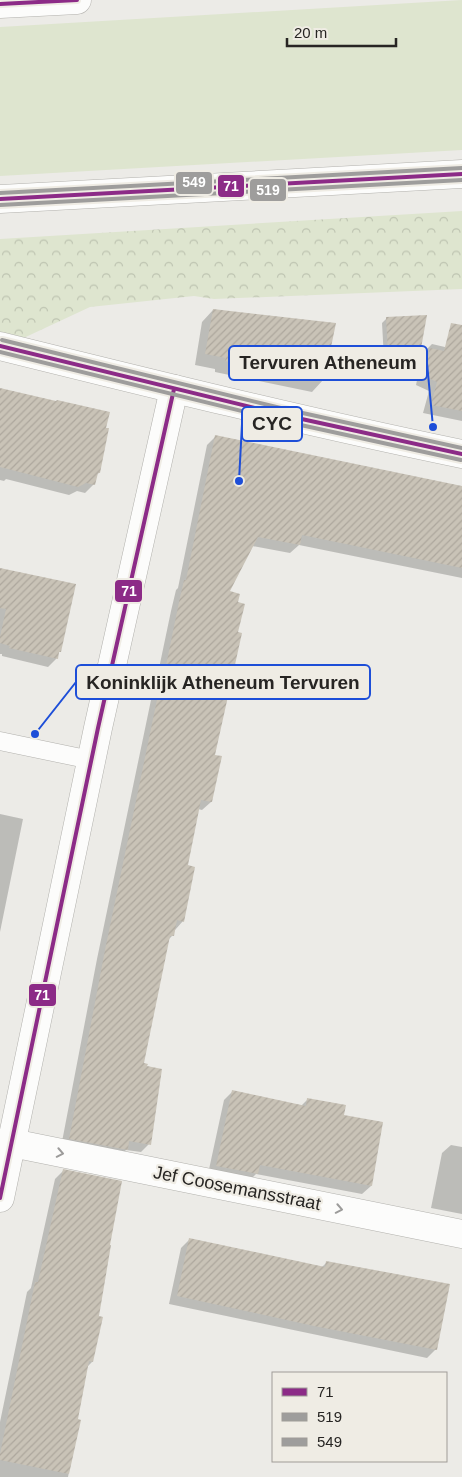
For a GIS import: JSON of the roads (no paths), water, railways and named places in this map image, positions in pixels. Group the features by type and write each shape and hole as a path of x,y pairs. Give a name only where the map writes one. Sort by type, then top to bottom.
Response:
{"street":[{"path":"0,4 77,0"},
{"path":"0,199 462,174"},
{"path":"0,346 174,389 393,440 462,454"},
{"path":"0,1198 91,760 174,389"},
{"name":"Jef Coosemansstraat","path":"12,1143 462,1234"}],"lane":[{"path":"0,741 91,760"}],"place":[{"name":"Tervuren Atheneum","path":"433,427"},
{"name":"CYC","path":"239,481"},
{"name":"Koninklijk Atheneum Tervuren","path":"35,734"}]}
